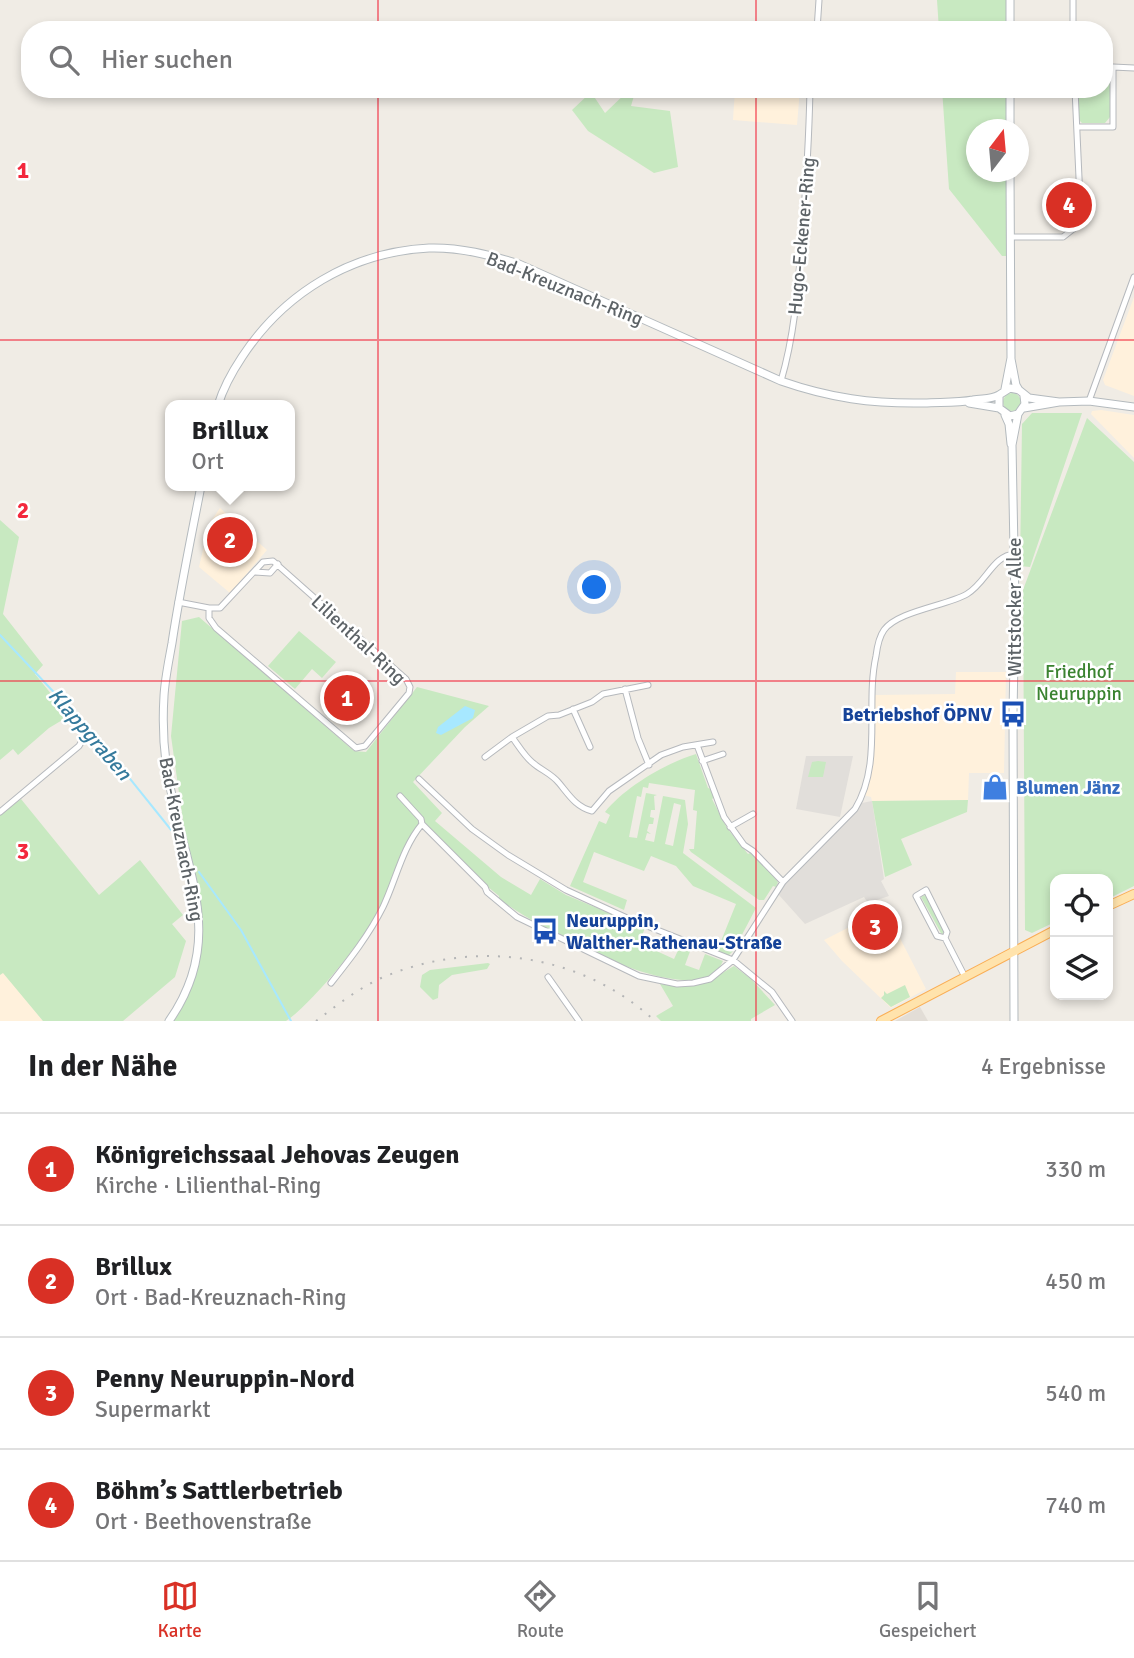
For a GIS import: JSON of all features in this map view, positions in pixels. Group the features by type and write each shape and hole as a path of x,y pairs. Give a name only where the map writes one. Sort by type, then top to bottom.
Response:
{"main road":[{"path":"1010,0 1010,21"},
{"path":"1010,98 1010,119"},
{"path":"999,396 1005,389 1011,358 1010,182"},
{"name":"Bad-Kreuznach-Ring","path":"220,400 234,368 257,334 285,305 321,279 355,263 391,253 431,248 482,253 519,264 780,381 824,394 857,401 965,402 999,396"},
{"name":"Wittstocker Allee","path":"1011,358 1016,385 1026,400 1012,445"},
{"path":"1005,389 1021,393 1028,398 1134,407"},
{"name":"Wittstocker Allee","path":"999,396 1002,411 1009,424 1012,445 1014,1021"},
{"name":"Bad-Kreuznach-Ring","path":"965,402 1002,411"},
{"path":"1002,411 1021,411 1059,402"},
{"name":"Bad-Kreuznach-Ring","path":"169,1021 192,975 200,926 197,896 171,790 164,748 164,694 178,602 200,491"},
{"path":"1113,904 1134,894"},
{"path":"881,1021 1050,932"}],"street":[{"path":"818,21 819,0"},
{"path":"1073,0 1073,21"},
{"path":"1078,127 1113,127 1113,67 1134,68"},
{"name":"Hugo-Eckener-Ring","path":"780,381 791,346 796,313 810,98"},
{"path":"1011,237 1063,237 1077,226 1080,200 1075,98"},
{"path":"1088,401 1134,277"},
{"path":"400,796 421,819 422,824 487,892 517,917 639,976 677,984 710,979 733,960 783,882 855,809 864,791 872,741 873,670 884,630 918,611 968,594 979,586 1000,558 1014,554"},
{"path":"178,602 220,608 263,562 269,560 278,564 270,573 255,572"},
{"name":"Lilienthal-Ring","path":"209,608 209,618 216,628 356,748 365,746 409,693 410,687 406,679 278,564"},
{"path":"485,757 548,716 559,715 592,702 603,694 648,685"},
{"path":"625,689 638,738 649,765"},
{"path":"573,709 590,747"},
{"path":"512,737 532,763 561,785 566,795 592,811 615,786 670,751 713,741"},
{"path":"0,812 79,746 83,739"},
{"path":"697,745 719,807 730,827 744,845 783,882"},
{"path":"702,761 723,754"},
{"path":"419,779 472,829 508,855 566,890 733,960 772,992 792,1021"},
{"path":"730,827 753,814"},
{"path":"331,983 369,932 383,906 408,844 422,824"},
{"path":"945,939 947,932 926,890 916,895 937,936 945,939 965,977"},
{"path":"548,977 579,1021"}],"shaded area":[{"path":"734,98 799,98 797,125 733,120"},
{"path":"1134,297 1134,396 1105,385 1103,380"},
{"path":"1092,411 1134,415 1134,458 1091,414"},
{"path":"220,508 267,550 230,593 199,567 209,524"},
{"path":"956,672 1006,672 1004,773 969,773 968,800 872,801 871,797 863,795 869,783 875,695 955,694"},
{"path":"806,756 853,756 840,817 796,809"},
{"path":"872,801 884,879 881,881 889,896 868,903 864,897 805,924 779,895 780,890 862,803"},
{"path":"885,909 926,989 891,1008 824,940"},
{"path":"3,972 43,1021 0,1021 0,975"},
{"path":"920,1007 928,1021 895,1021"}],"green space":[{"path":"937,0 1007,0 1007,21 938,21"},
{"path":"585,98 595,98 605,113 621,98 633,98 631,106 670,111 678,167 654,173 588,131 572,110"},
{"path":"943,98 1008,98 1008,119 966,119 966,182 1008,182 1008,256 1002,256 949,189"},
{"path":"1078,98 1110,98 1110,117 1105,123 1082,123 1079,120"},
{"path":"1012,393 1018,396 1021,402 1018,408 1012,411 1006,408 1003,402 1006,396"},
{"path":"1032,413 1082,413 1030,567 1020,566 1022,424"},
{"name":"Friedhof Neuruppin","path":"1087,418 1134,462 1134,886 1113,896 1113,874 1050,874 1050,924 1032,933 1025,930 1023,590"},
{"path":"0,520 19,537 3,614 43,665 35,674 69,716 49,728 18,755 13,749 0,760"},
{"path":"199,617 354,751 366,752 417,687 489,706 465,727 413,782 442,813 435,821 501,877 531,895 540,879 566,895 645,928 639,943 674,959 682,942 692,946 685,965 699,970 705,954 723,961 708,977 682,980 650,974 614,962 578,945 499,899 423,818 419,820 380,909 363,936 310,1000 286,1021 170,1021 183,1000 200,942 171,736 182,621"},
{"path":"299,631 336,662 322,678 312,669 295,689 268,666"},
{"path":"696,754 708,788 715,797 712,799 727,828 748,854 752,852 775,878 778,882 776,887 773,886 764,900 759,900 691,852 689,849 694,849 697,811 693,810 695,790 649,783 648,788 643,787 641,797 637,796 629,837 637,838 646,793 657,795 654,796 655,810 651,810 650,817 654,818 653,824 649,824 647,831 651,834 647,833 645,840 654,842 663,796 685,800 688,824 683,853 756,908 734,950 728,956 717,951 736,904 693,886 676,866 651,856 644,871 594,852 583,882 627,900 624,910 570,886 599,821 606,824 610,815 605,812 613,803 635,785","holes":["674,803 681,805 673,846 665,844"]},
{"path":"812,762 826,762 823,777 808,777"},
{"path":"21,799 99,895 140,860 183,915 172,924 186,941 175,977 123,1021 43,1021 3,973 0,975 0,815"},
{"path":"968,800 967,812 901,839 912,865 885,877 872,801"},
{"path":"925,895 944,931 942,935 921,897"},
{"path":"490,964 487,969 452,975 439,985 438,998 433,1000 420,987 422,975 430,970"},
{"path":"734,966 751,979 775,1005 751,1021 661,1021 656,1016 673,1006 660,984 699,983"},
{"path":"905,985 910,997 891,1007 881,998 884,991 887,994"}],"water":[{"path":"465,706 475,710 473,718 441,735 436,733 438,727"}],"waterway":[{"name":"Klappgraben","path":"0,635 98,739 176,836"},
{"name":"Klappgraben","path":"199,872 241,930 291,1021"}],"railway":[{"path":"316,1021 354,993 379,979 414,966 487,956 524,959 559,967 593,980 625,998 655,1021"}],"place":[{"name":"Böhm’s Sattlerbetrieb","path":"1069,205"},
{"name":"Brillux","path":"230,540"},
{"name":"Königreichssaal Jehovas Zeugen","path":"347,698"},
{"name":"Betriebshof ÖPNV","path":"1013,714"},
{"name":"Blumen Jänz","path":"995,787"},
{"name":"Penny Neuruppin-Nord","path":"875,927"},
{"name":"Neuruppin, Walther-Rathenau-Straße","path":"545,931"}]}
